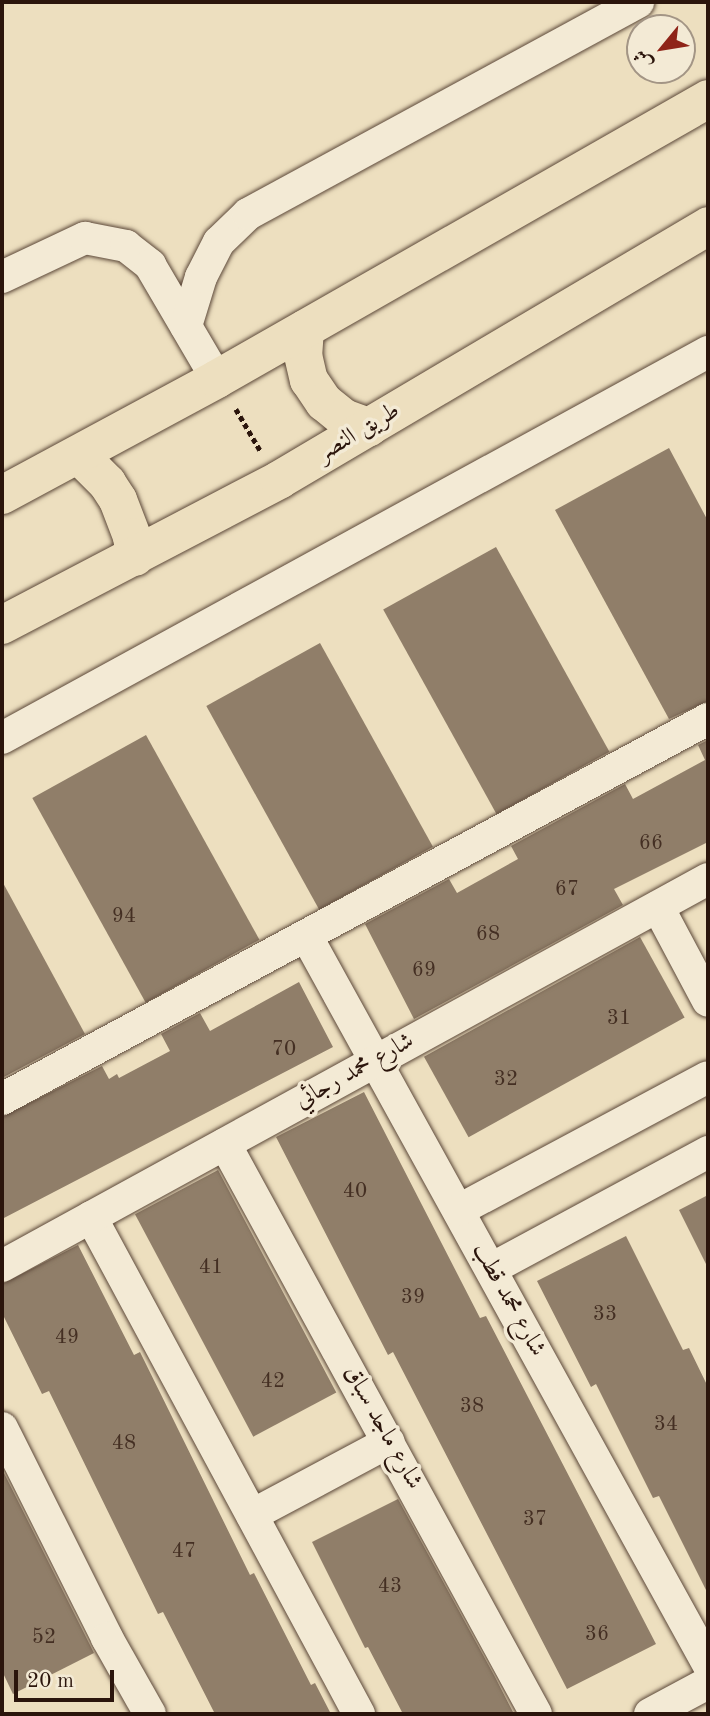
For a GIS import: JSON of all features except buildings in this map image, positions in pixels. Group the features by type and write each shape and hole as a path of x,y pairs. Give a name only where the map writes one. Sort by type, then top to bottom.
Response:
{"highway":[{"path":"2,495 217,379 708,99"},
{"name":"طريق النصر","path":"2,625 279,480 708,226"},
{"path":"305,329 303,355 309,380 324,402 344,418 369,427"},
{"path":"79,455 107,483 118,500 132,537 135,556"}],"street":[{"path":"186,326 201,277 219,242 248,214 638,2"},
{"path":"2,277 85,239 126,246 150,265 217,379"},
{"path":"2,738 708,352"},
{"path":"2,1099 708,719"},
{"name":"شارع محمد رجائي","path":"2,1266 708,880"},
{"path":"658,907 708,1001"},
{"name":"شارع محمد قطب","path":"307,937 708,1664"},
{"path":"458,1210 708,1077"},
{"name":"شارع ماجد سباق","path":"225,1144 536,1714"},
{"path":"491,1269 708,1152"},
{"path":"91,1217 359,1714"},
{"path":"2,1428 107,1638 150,1714"},
{"path":"253,1515 389,1442"},
{"path":"650,1714 708,1683"}],"path":[{"path":"217,379 279,480"}]}
